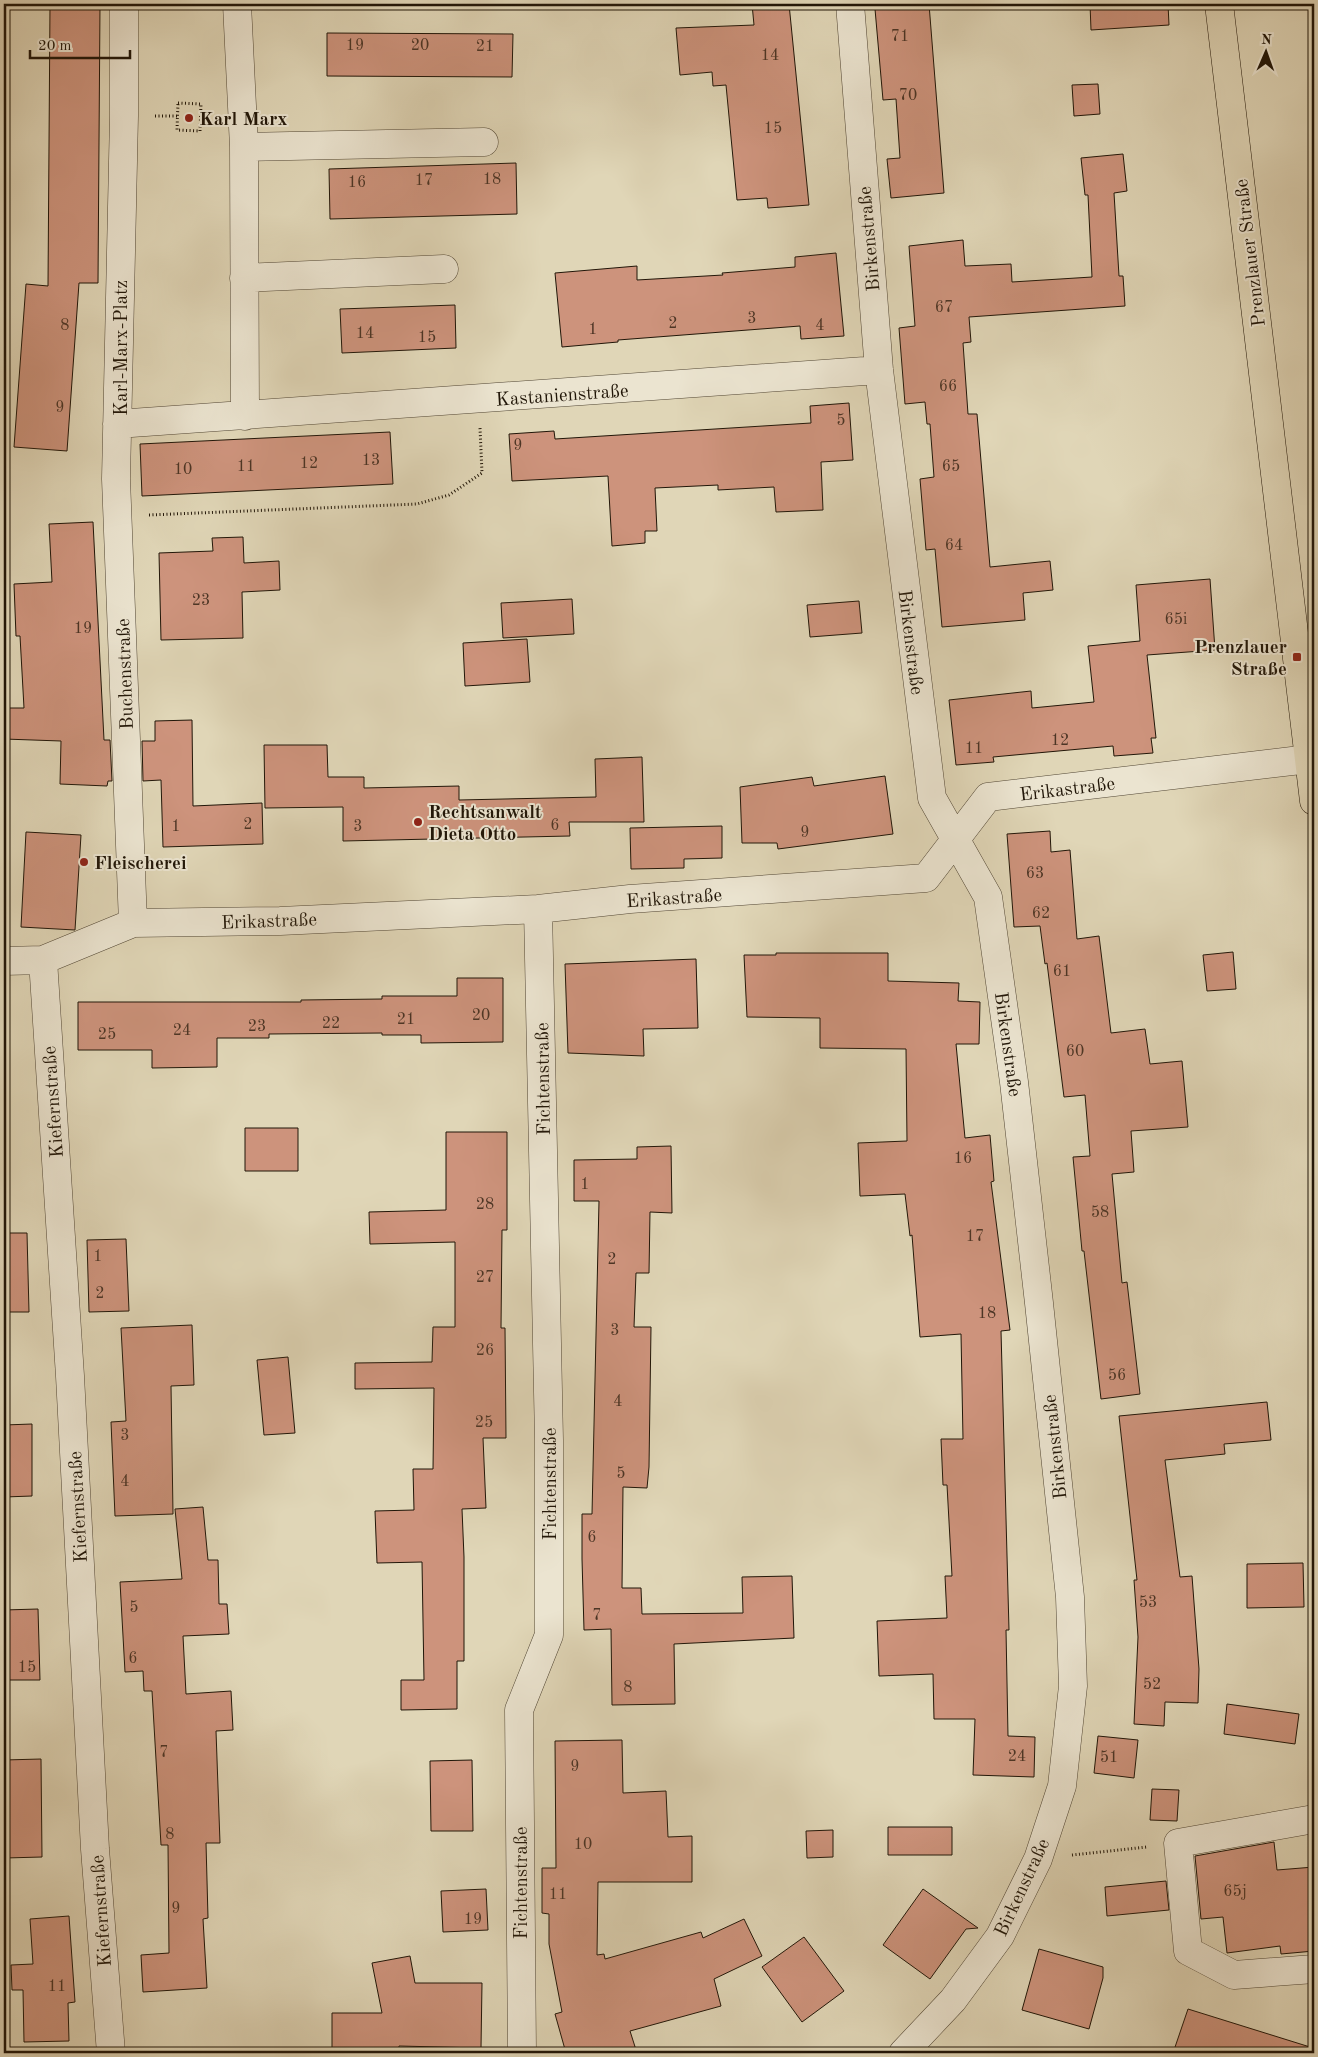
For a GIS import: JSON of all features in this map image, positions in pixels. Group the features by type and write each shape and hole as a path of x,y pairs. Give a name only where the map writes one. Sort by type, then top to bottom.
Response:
{"main road":[{"name":"Prenzlauer Straße","path":"1219,4 1314,801"}],"street":[{"name":"Karl-Marx-Platz","path":"124,4 124,116 117,424 245,416"},
{"path":"238,4 244,146 245,416"},
{"name":"Birkenstraße","path":"850,4 879,370 932,798 988,897 1014,1082 1070,1596 1073,1686 1062,1786 1038,1859 1000,1936 953,2000 903,2053"},
{"path":"244,146 484,142"},
{"path":"244,278 444,269"},
{"name":"Kastanienstraße","path":"245,416 879,370"},
{"name":"Buchenstraße","path":"117,424 118,517 133,923"},
{"name":"Erikastraße","path":"4,961 43,960 133,923 280,921 538,909 630,899 926,878 988,797 1309,759"},
{"name":"Fichtenstraße","path":"522,2053 519,1710 549,1635 549,1440 538,909"},
{"name":"Kiefernstraße","path":"43,960 70,1376 96,1849 111,2053"},
{"path":"1314,1819 1178,1843 1188,1951 1234,1975 1314,1969"}],"path":[{"path":"178,104 201,104 200,131 177,130 178,104"},
{"path":"118,517 417,504 449,495 482,473 478,400"},
{"path":"1038,1859 1178,1843"}],"building":[{"path":"50,4 100,4 98,283 79,283 67,451 14,447 26,284 48,286"},
{"path":"752,4 789,4 809,205 768,208 767,198 737,200 726,85 713,86 712,72 680,75 676,28 754,25"},
{"path":"929,4 944,193 891,198 887,159 900,158 896,99 883,100 875,9"},
{"path":"1090,4 1168,4 1169,25 1091,30"},
{"path":"327,33 513,34 512,77 327,76"},
{"path":"1098,84 1100,114 1074,116 1072,85"},
{"path":"1123,154 1127,191 1114,193 1119,276 1123,276 1125,306 969,317 971,342 963,343 968,414 977,414 990,567 1050,561 1053,590 1023,593 1025,620 942,627 935,549 926,550 920,479 934,477 930,424 927,424 925,402 905,404 899,328 915,326 909,246 963,240 965,266 1011,264 1012,282 1092,277 1088,195 1085,195 1081,158"},
{"path":"516,163 517,214 330,219 329,169"},
{"path":"836,253 844,336 801,339 800,326 618,340 618,342 562,347 555,273 637,266 637,280 723,275 722,273 795,267 795,257"},
{"path":"455,305 456,348 342,353 340,309"},
{"path":"849,403 853,460 821,462 823,510 776,512 774,487 718,490 718,485 655,488 657,531 645,531 645,543 612,546 608,476 512,481 509,434 554,431 555,439 811,423 810,406"},
{"path":"390,432 393,484 142,496 140,444"},
{"path":"93,522 104,740 110,740 112,781 108,781 107,786 60,784 61,741 4,739 4,708 24,708 20,636 16,636 14,584 52,582 49,524"},
{"path":"243,537 244,563 279,561 280,590 242,592 243,638 161,640 159,553 213,551 212,538"},
{"path":"1210,579 1215,650 1147,655 1156,738 1151,738 1153,753 1114,756 1113,746 993,757 994,762 956,765 949,700 1031,691 1032,708 1094,702 1088,646 1140,641 1136,585"},
{"path":"572,599 574,634 503,638 501,603"},
{"path":"859,601 862,633 810,637 807,605"},
{"path":"527,639 530,682 465,686 463,643"},
{"path":"192,720 193,806 262,803 263,844 163,847 161,780 143,781 142,741 155,741 155,721"},
{"path":"264,745 327,745 328,777 364,777 364,788 459,786 459,800 596,797 595,759 642,757 644,822 569,822 570,836 343,841 343,807 265,808"},
{"path":"885,776 893,834 778,849 777,843 742,843 740,787 812,777 814,786"},
{"path":"722,826 722,858 684,859 684,868 631,869 630,828"},
{"path":"1050,831 1051,852 1070,850 1077,939 1099,936 1111,1033 1145,1029 1150,1064 1182,1061 1188,1127 1131,1131 1134,1172 1112,1174 1122,1283 1127,1282 1140,1394 1101,1399 1084,1251 1082,1251 1073,1157 1090,1156 1085,1095 1064,1097 1047,963 1045,964 1040,926 1014,927 1007,834"},
{"path":"26,832 81,835 75,930 21,927"},
{"path":"1233,952 1236,989 1207,991 1203,955"},
{"path":"776,953 888,953 888,981 959,983 958,1001 980,1002 979,1044 956,1044 965,1138 990,1135 994,1181 991,1182 1010,1330 1001,1331 1009,1630 1006,1630 1008,1736 1035,1737 1034,1777 973,1775 975,1719 934,1719 933,1674 879,1676 877,1621 947,1618 945,1576 952,1576 947,1485 943,1485 941,1439 963,1439 961,1334 920,1337 912,1235 910,1236 905,1194 860,1196 858,1143 907,1141 906,1049 820,1048 820,1018 747,1017 744,955 776,955"},
{"path":"696,959 698,1028 643,1029 644,1056 568,1053 565,964"},
{"path":"457,978 503,978 503,1042 421,1043 421,1035 382,1035 382,1033 269,1034 269,1038 217,1038 217,1067 152,1068 152,1050 78,1050 78,1002 301,1002 301,1000 382,999 382,996 457,996"},
{"path":"245,1128 298,1128 298,1171 245,1171"},
{"path":"446,1132 507,1132 507,1230 502,1230 501,1328 505,1328 506,1438 483,1438 486,1508 462,1509 464,1661 457,1661 457,1709 401,1710 401,1680 424,1680 422,1562 377,1563 375,1511 414,1510 413,1469 433,1469 434,1388 355,1389 355,1363 432,1362 433,1327 455,1327 455,1242 370,1244 369,1212 446,1210"},
{"path":"671,1146 672,1213 650,1212 649,1273 636,1273 634,1327 651,1327 649,1467 647,1488 623,1487 622,1588 641,1588 642,1614 743,1613 742,1577 792,1576 794,1638 674,1644 675,1704 612,1705 611,1629 584,1630 582,1514 592,1514 599,1201 574,1201 574,1160 637,1159 637,1147"},
{"path":"4,1233 27,1233 29,1312 4,1312"},
{"path":"126,1239 129,1311 89,1312 87,1240"},
{"path":"192,1325 194,1385 171,1386 173,1514 115,1516 111,1422 126,1421 121,1328"},
{"path":"288,1357 295,1433 264,1435 257,1360"},
{"path":"1267,1402 1271,1440 1224,1444 1225,1454 1165,1460 1180,1577 1192,1576 1199,1669 1198,1703 1165,1702 1164,1726 1134,1724 1138,1637 1134,1580 1137,1580 1119,1416"},
{"path":"32,1424 32,1496 4,1497 4,1425"},
{"path":"203,1507 208,1560 218,1560 219,1604 227,1604 229,1634 183,1636 186,1694 231,1691 233,1730 216,1731 220,1843 206,1843 208,1918 203,1919 207,1988 143,1992 141,1955 169,1953 168,1845 161,1845 152,1691 144,1691 143,1671 125,1672 120,1582 182,1579 175,1509"},
{"path":"1303,1563 1304,1607 1247,1608 1247,1564"},
{"path":"38,1609 40,1680 4,1680 4,1610"},
{"path":"1227,1704 1299,1714 1295,1744 1224,1734"},
{"path":"1098,1736 1138,1740 1134,1778 1094,1773"},
{"path":"622,1740 623,1793 666,1791 668,1837 692,1836 692,1882 598,1882 597,1955 604,1954 605,1959 701,1932 703,1938 744,1919 762,1956 714,1979 721,2006 630,2031 637,2053 566,2053 555,2014 562,2012 549,1944 549,1914 542,1913 542,1868 556,1868 555,1741"},
{"path":"41,1759 42,1857 5,1858 4,1760"},
{"path":"472,1760 473,1831 431,1831 430,1761"},
{"path":"1152,1789 1179,1790 1177,1821 1150,1820"},
{"path":"888,1827 952,1827 952,1855 888,1855"},
{"path":"833,1830 833,1857 807,1858 806,1831"},
{"path":"1274,1842 1277,1870 1314,1867 1314,1951 1281,1954 1280,1946 1227,1953 1223,1917 1201,1919 1195,1856"},
{"path":"1166,1881 1169,1910 1107,1916 1105,1887"},
{"path":"486,1889 488,1930 443,1932 441,1891"},
{"path":"923,1889 978,1928 966,1929 930,1979 883,1945"},
{"path":"69,1916 75,2002 68,2003 69,2041 24,2042 23,1990 12,1990 11,1965 33,1964 30,1919"},
{"path":"804,1937 844,1991 802,2022 762,1967"},
{"path":"1039,1949 1103,1967 1103,1978 1089,2029 1022,2010"},
{"path":"410,1956 415,1983 482,1983 481,2048 399,2046 399,2053 332,2053 332,2013 382,2013 372,1963"},
{"path":"1188,2009 1310,2047 1309,2053 1173,2053"}],"place":[{"name":"Karl Marx","path":"189,118"},
{"name":"Prenzlauer Straße","path":"1297,657"},
{"name":"Rechtsanwalt Dieta Otto","path":"418,822"},
{"name":"Fleischerei","path":"84,862"}]}
